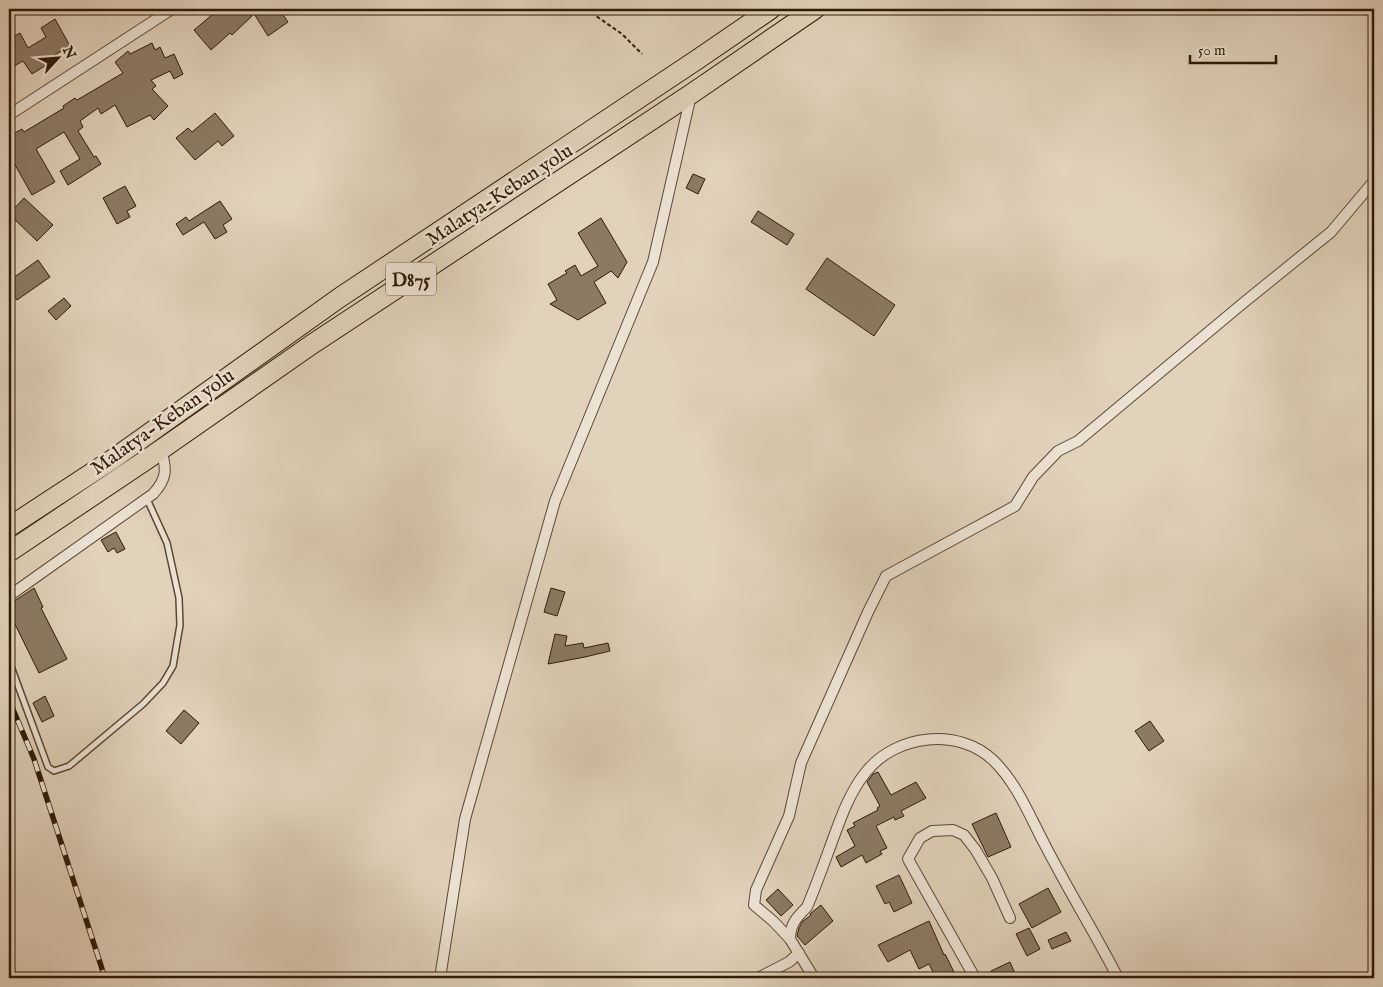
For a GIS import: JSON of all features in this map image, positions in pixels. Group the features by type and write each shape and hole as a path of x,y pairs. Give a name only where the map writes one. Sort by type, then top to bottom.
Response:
{"highway":[{"name":"Malatya-Keban yolu","path":"9,527 113,459 339,298 771,9"},
{"name":"Malatya-Keban yolu","path":"9,552 311,346 691,94 815,9"}],"street":[{"path":"9,115 172,9"},
{"path":"440,978 465,818 555,501 653,262 691,94"},
{"path":"814,978 790,939 773,920 754,905 756,890 789,816 801,763 886,576 1016,506 1033,477 1058,451 1078,441 1331,232 1374,181"},
{"path":"9,596 153,494 161,486 165,475 165,463 161,450"},
{"path":"790,939 790,929 807,907 845,807 866,772 876,761 905,744 923,740 945,740 964,744 983,752 1008,777 1118,978"},
{"path":"975,978 908,859 920,838 932,831 953,830 964,835 976,848 1010,918"},
{"path":"758,978 790,962 799,953"}],"lane":[{"path":"9,661 48,767 54,771 69,766 142,704 163,683 174,666 178,645 180,625 179,598 167,543 147,499"}],"path":[{"path":"586,9 622,34 642,54"}],"building":[{"path":"219,9 245,9 252,16 232,35 230,33 211,50 194,30"},
{"path":"251,9 279,9 288,22 268,36"},
{"path":"55,19 70,46 46,60 48,64 32,74 23,61 9,69 9,39 20,33 28,48 46,37 41,28"},
{"path":"152,43 155,50 160,47 165,58 174,54 183,74 174,79 170,71 151,80 156,86 152,89 168,106 154,120 150,115 127,127 115,105 101,114 98,108 80,121 83,127 78,131 94,157 96,156 101,164 68,185 60,171 80,159 64,132 36,149 55,182 32,195 14,163 9,168 9,136 22,129 24,132 64,108 63,106 75,98 77,100 123,73 115,62 128,51 130,54"},
{"path":"215,113 234,136 222,146 218,141 195,160 176,138 188,128 192,132"},
{"path":"693,174 705,179 698,194 686,188"},
{"path":"125,186 136,206 127,211 130,217 117,224 103,198"},
{"path":"24,198 53,225 37,241 9,214"},
{"path":"220,201 232,219 223,225 227,232 215,239 204,222 183,235 176,224 186,217 189,221"},
{"path":"758,211 794,234 787,245 751,222"},
{"path":"601,218 627,262 618,278 611,271 594,282 606,303 578,320 550,304 557,300 548,284 567,273 565,271 575,265 581,276 598,266 578,233"},
{"path":"827,258 895,305 874,336 806,289"},
{"path":"38,260 50,277 17,300 9,289 9,281"},
{"path":"64,298 71,306 56,320 48,311"},
{"path":"116,532 125,549 117,553 114,548 108,552 101,540"},
{"path":"34,588 43,607 41,608 67,659 39,673 9,612 9,603"},
{"path":"551,588 565,592 557,616 544,612"},
{"path":"555,634 567,636 565,646 583,643 584,648 608,643 610,651 548,664"},
{"path":"45,696 54,716 42,722 33,703"},
{"path":"184,710 199,723 181,744 166,731"},
{"path":"1150,721 1164,741 1149,751 1135,731"},
{"path":"878,772 891,795 916,782 926,798 901,811 904,816 895,820 894,817 876,826 887,848 880,851 882,854 866,863 862,855 841,867 836,857 855,846 847,830 855,826 853,823 878,810 877,808 880,806 867,782 873,774"},
{"path":"996,813 1011,847 988,857 972,824"},
{"path":"899,875 912,903 894,912 889,902 885,904 876,886"},
{"path":"1048,888 1061,912 1032,928 1019,904"},
{"path":"778,889 793,905 781,916 766,900"},
{"path":"821,905 833,921 805,945 797,936 799,928 802,922"},
{"path":"929,921 944,955 956,976 936,978 929,964 919,969 910,950 888,962 878,945"},
{"path":"1029,928 1040,949 1027,956 1016,934"},
{"path":"1066,932 1071,941 1052,949 1048,940"},
{"path":"1010,962 1017,978 994,978 991,971"}],"railway":[{"path":"9,700 34,759 105,978"}]}
